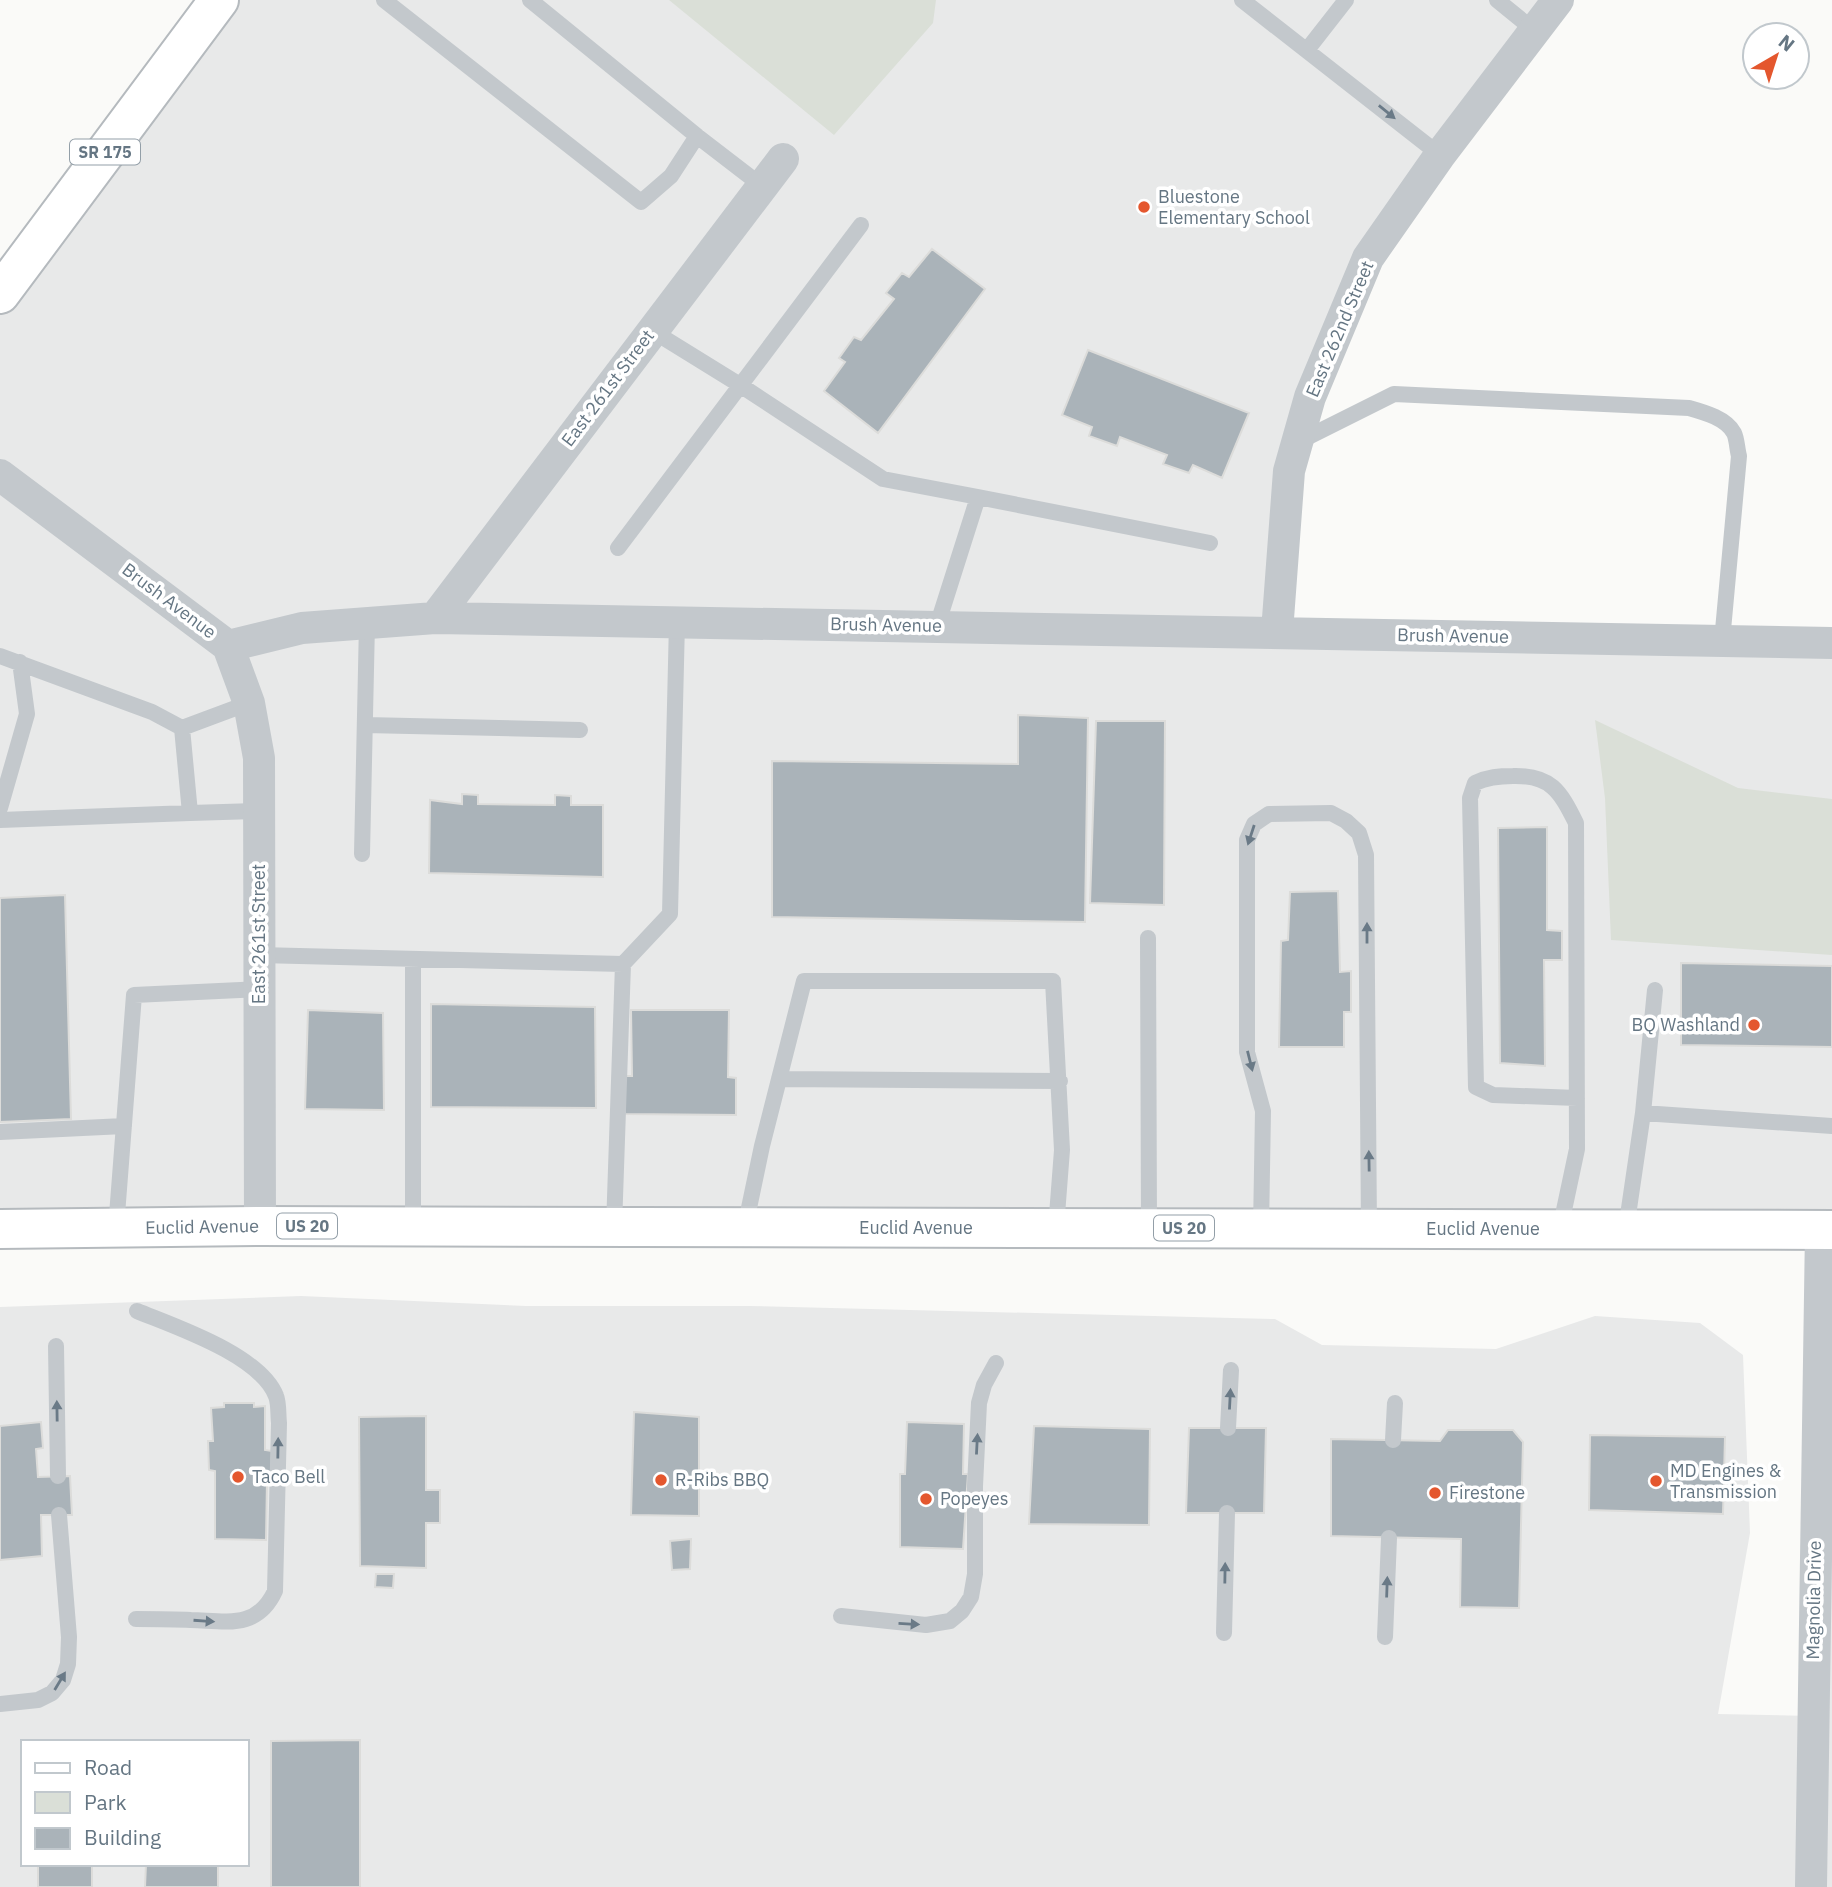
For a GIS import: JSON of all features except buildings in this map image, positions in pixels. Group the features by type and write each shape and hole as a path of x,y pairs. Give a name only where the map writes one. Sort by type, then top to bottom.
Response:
{"main road":[{"name":"SR 175","path":"0,294 219,0"},
{"name":"Euclid Avenue","path":"0,1230 260,1226 1827,1230"}],"street":[{"name":"East 262nd Street","path":"1277,632 1289,471 1310,397 1368,258 1440,155 1558,0"},
{"name":"East 261st Street","path":"435,618 783,159"},
{"name":"Brush Avenue","path":"0,475 228,646 302,628 435,618 1832,643"},
{"name":"East 261st Street","path":"228,646 249,703 260,758 260,1226"},
{"name":"Magnolia Drive","path":"1811,1887 1811,1786 1827,1230"}],"lane":[{"path":"384,0 641,202 671,176 696,136"},
{"path":"530,0 696,136 762,186"},
{"path":"1241,0 1440,155"},
{"path":"1307,50 1346,0"},
{"path":"1497,0 1535,31"},
{"path":"618,548 862,225"},
{"path":"652,330 883,479 1210,543"},
{"path":"1297,442 1394,394 1689,408 1705,413 1720,420 1734,432 1739,456 1722,640"},
{"path":"937,626 978,497"},
{"path":"614,1227 623,964 670,914 677,622"},
{"path":"362,854 367,623"},
{"path":"0,656 152,712 182,728 249,703"},
{"path":"0,808 27,714 20,662"},
{"path":"365,725 580,730"},
{"path":"182,728 190,813"},
{"path":"1560,1229 1577,1149 1577,1098 1576,823 1565,801 1550,783 1532,775 1489,777 1475,783 1471,798 1476,1087 1493,1095 1577,1098"},
{"path":"0,820 259,811"},
{"path":"1261,1228 1263,1111 1247,1052 1247,840 1254,824 1269,814 1331,813 1346,821 1359,833 1366,855 1369,1229"},
{"path":"1148,938 1149,1228"},
{"path":"259,955 623,964"},
{"path":"413,959 413,1227"},
{"path":"745,1227 762,1146 804,981 1053,981 1062,1150 1056,1228"},
{"path":"116,1228 134,995 259,989"},
{"path":"1626,1229 1643,1113 1655,990"},
{"path":"779,1079 1060,1081"},
{"path":"1643,1113 1832,1126"},
{"path":"0,1132 124,1126"},
{"path":"136,1619 233,1622 256,1616 269,1605 275,1591 279,1423 276,1396 253,1366 233,1354 137,1311"},
{"path":"56,1346 58,1476"},
{"path":"841,1616 926,1625 950,1620 962,1611 971,1597 975,1574 979,1403 984,1385 996,1363"},
{"path":"1228,1428 1231,1370"},
{"path":"1393,1440 1395,1403"},
{"path":"1224,1633 1227,1513"},
{"path":"0,1704 38,1700 52,1693 63,1680 68,1664 69,1637 59,1515"},
{"path":"1385,1637 1389,1538"}],"shaded area":[{"path":"219,0 1558,0 1440,155 1310,397 1277,632 1832,643 1832,1887 0,1887 0,1307 301,1296 526,1306 749,1306 1275,1319 1322,1345 1496,1349 1595,1316 1700,1323 1743,1355 1750,1533 1718,1714 1811,1716 1821,1231 0,1230 0,294"}],"green space":[{"path":"669,0 936,0 933,23 834,135"},
{"path":"1595,720 1738,788 1832,799 1832,955 1611,940 1605,798"}],"place":[{"name":"Bluestone Elementary School","path":"1144,207"},
{"name":"BQ Washland","path":"1754,1025"},
{"name":"Taco Bell","path":"238,1477"},
{"name":"R-Ribs BBQ","path":"661,1480"},
{"name":"MD Engines & Transmission","path":"1656,1481"},
{"name":"Firestone","path":"1435,1493"},
{"name":"Popeyes","path":"926,1499"}]}
